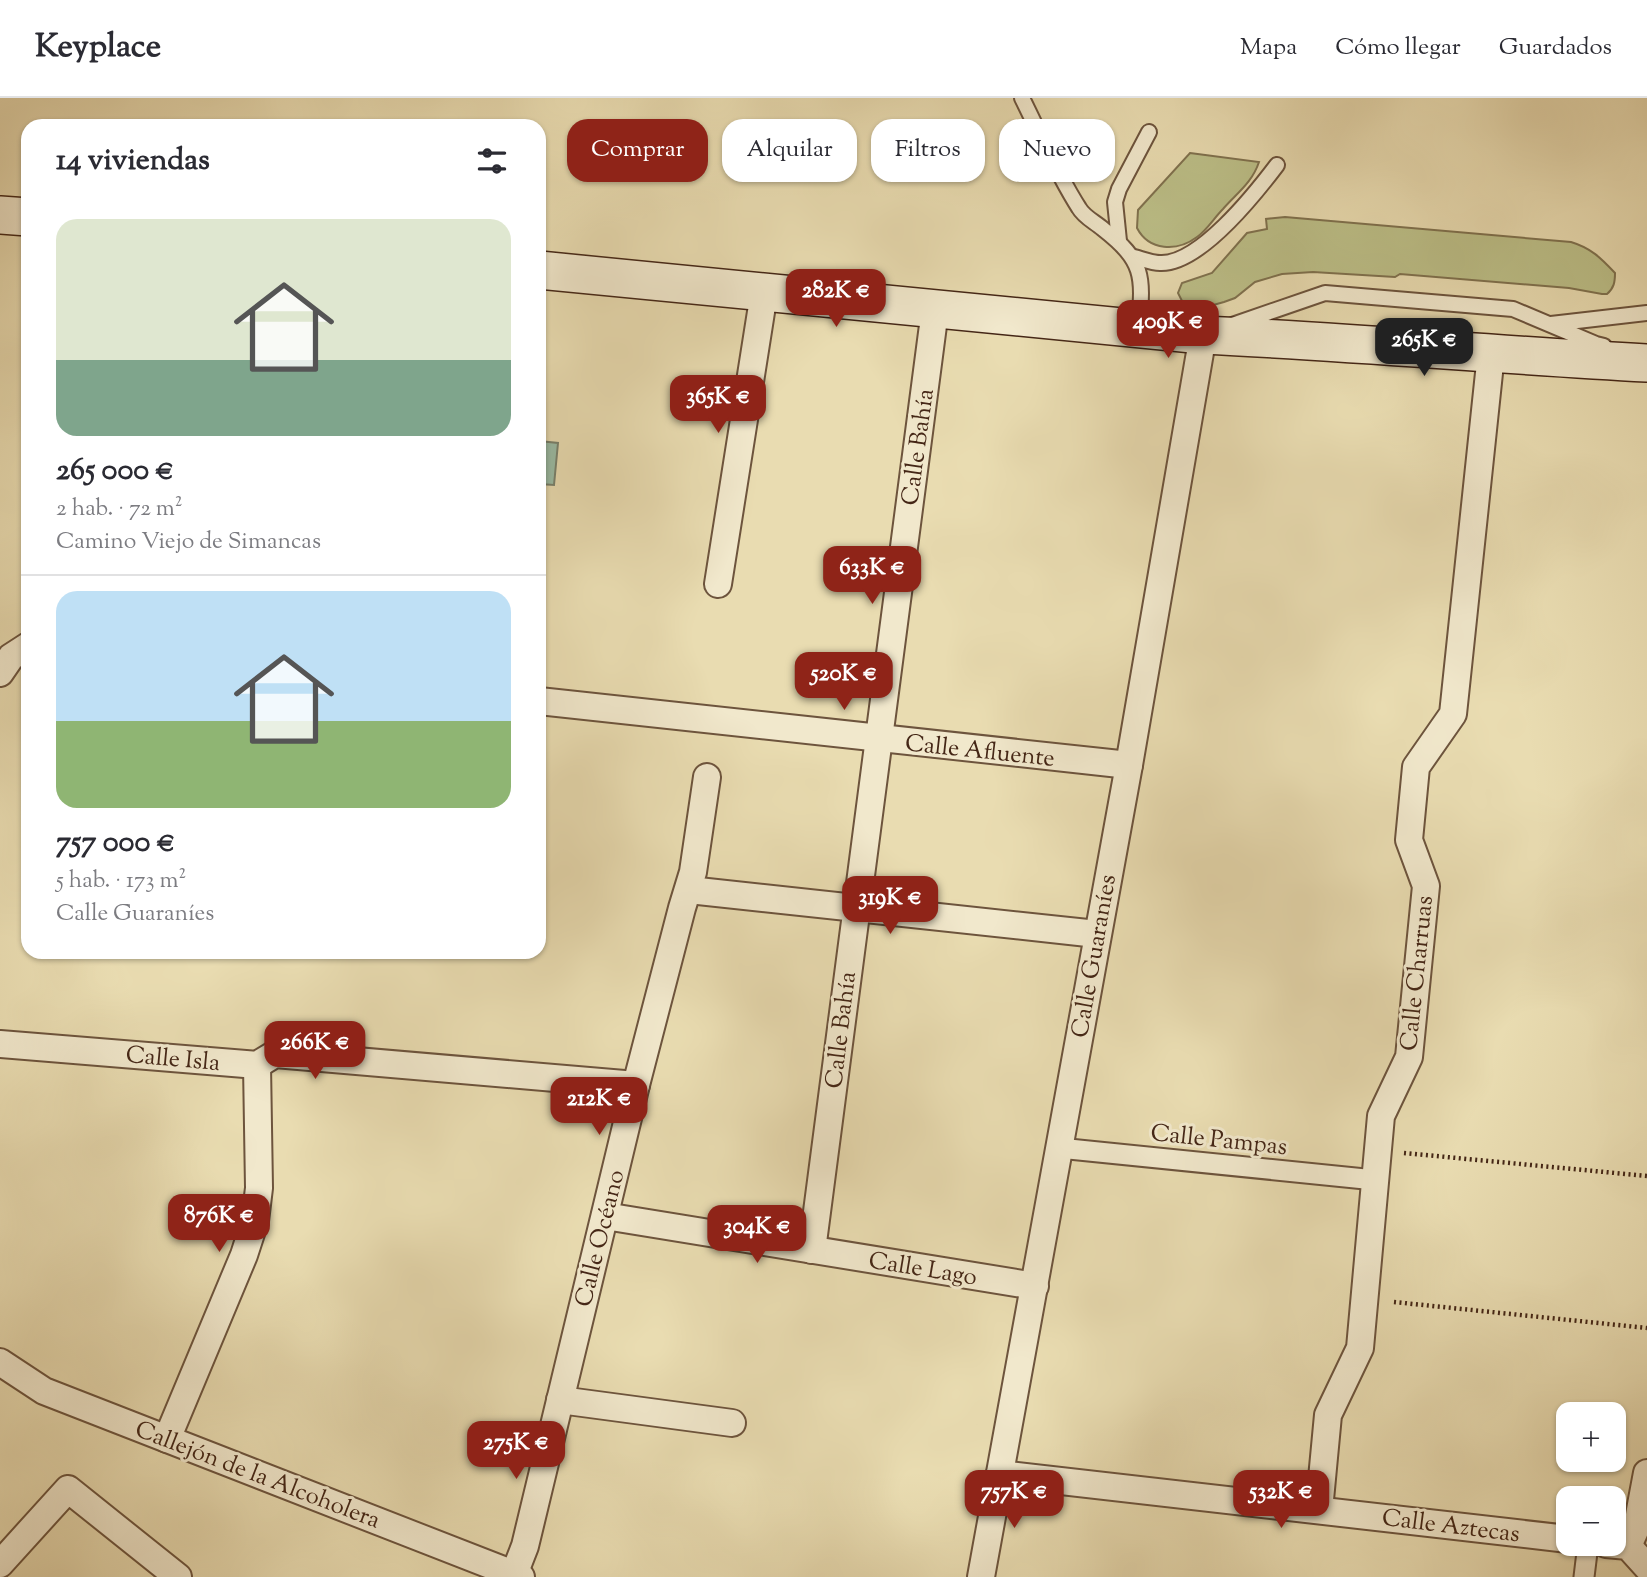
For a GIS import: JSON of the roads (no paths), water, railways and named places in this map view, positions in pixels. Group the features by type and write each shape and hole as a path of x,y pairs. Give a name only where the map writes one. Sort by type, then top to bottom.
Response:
{"main road":[{"path":"0,215 21,216"},
{"path":"546,271 1203,335 1647,363"}],"street":[{"path":"718,584 764,293"},
{"name":"Calle Bahía","path":"812,1250 935,310"},
{"name":"Calle Guaraníes","path":"981,1577 1129,765 1203,335"},
{"name":"Calle Charruas","path":"1319,1510 1328,1415 1360,1348 1381,1115 1409,1057 1426,886 1409,840 1416,767 1453,714 1490,355"},
{"path":"0,673 11,657 21,651"},
{"name":"Calle Afluente","path":"546,703 1129,765"},
{"name":"Calle Océano","path":"516,1576 636,1085 688,890 707,777"},
{"path":"688,890 1097,934"},
{"name":"Calle Isla","path":"0,1044 257,1065 275,1054 636,1085"},
{"path":"167,1439 244,1255 255,1221 259,1188 257,1065"},
{"name":"Calle Pampas","path":"1059,1148 1375,1180"},
{"name":"Calle Lago","path":"605,1216 1035,1286"},
{"name":"Callejón de la Alcoholera","path":"0,1362 44,1391 516,1576"},
{"path":"560,1400 732,1423"},
{"path":"1626,1536 1637,1526 1647,1473"},
{"name":"Calle Aztecas","path":"1000,1474 1556,1538"},
{"path":"0,1564 68,1489 178,1577"},
{"path":"1626,1552 1647,1567"},
{"path":"1584,1577 1587,1556"}],"lane":[{"path":"1022,98 1080,211 1119,241 1134,257 1142,296 1139,327"},
{"path":"1119,241 1115,202 1149,132"},
{"path":"1134,257 1160,264 1176,261 1201,247 1257,192 1277,165"},
{"path":"1203,335 1325,293 1513,309 1596,344 1647,353"},
{"path":"1549,324 1647,313"}]}
